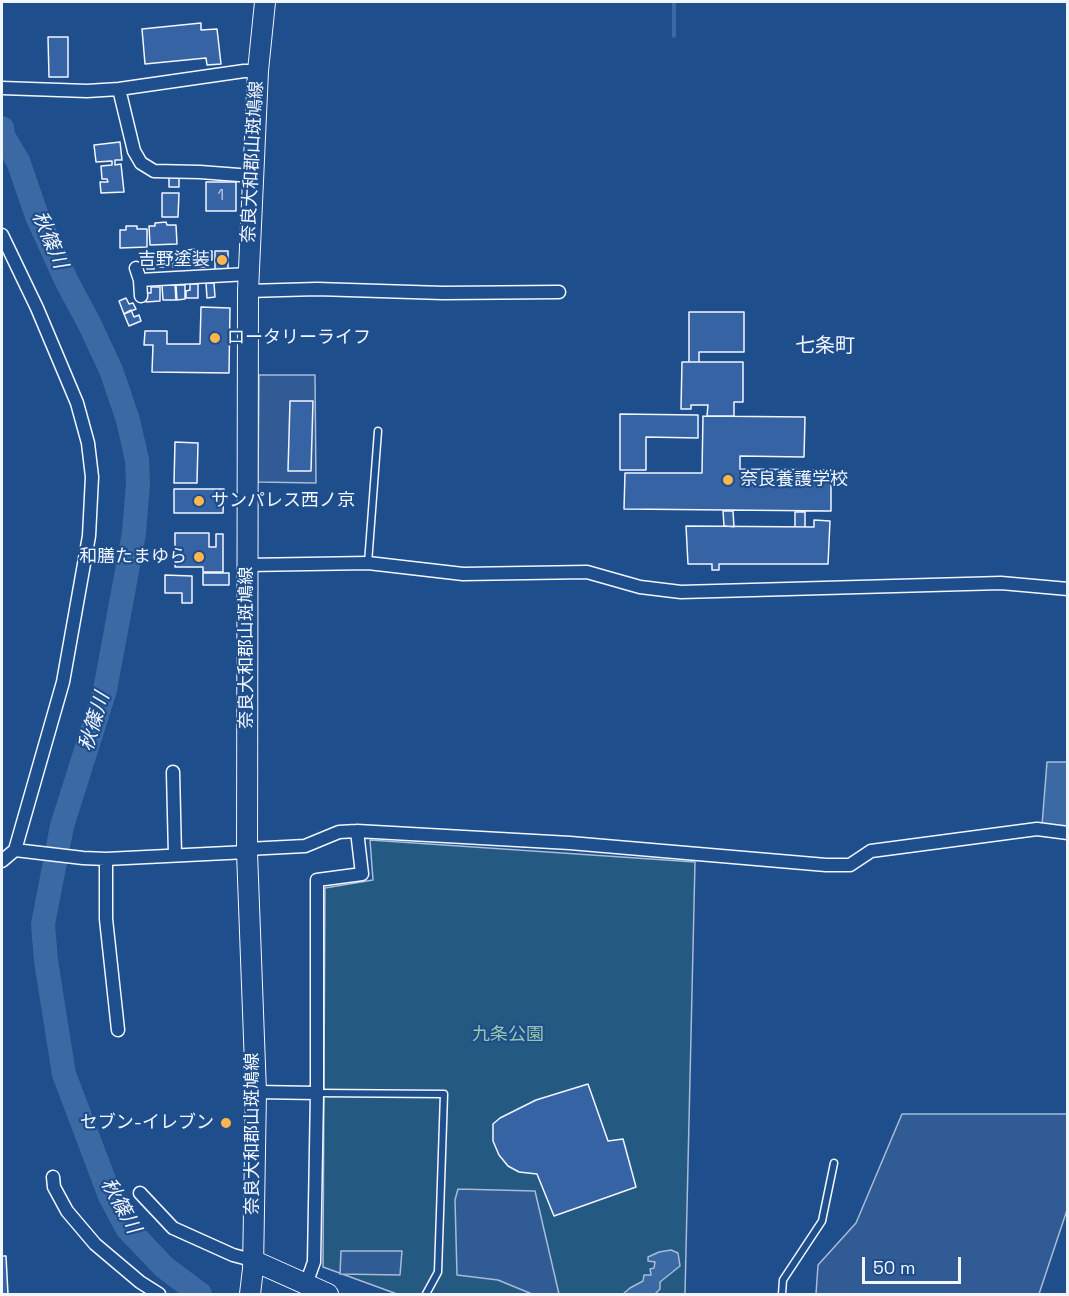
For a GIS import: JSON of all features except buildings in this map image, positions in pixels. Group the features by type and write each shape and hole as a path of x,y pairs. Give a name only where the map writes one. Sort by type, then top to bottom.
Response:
{"main road":[{"name":"奈良大和郡山斑鳩線","path":"249,1294 253,1265 256,1092 247,850 248,283 258,71 265,2"},
{"path":"253,1265 328,1294"}],"street":[{"path":"2,88 119,89 258,71"},
{"path":"119,89 134,151 141,163 154,171 252,176"},
{"path":"2,235 38,308 77,404 88,442 92,477 89,536 63,682 20,851"},
{"path":"141,296 138,274 317,289 443,293 559,292"},
{"path":"247,565 368,563 463,574 587,572 640,587 681,592 1000,583 1068,589"},
{"path":"173,771 175,855"},
{"path":"2,861 20,851 106,859 304,846 339,831 357,831 570,843 826,865 850,865 871,851 1037,829 1068,833"},
{"path":"306,1284 314,1262 317,880 362,874 357,831"},
{"path":"106,859 106,919 118,1030"},
{"path":"256,1092 316,1093"},
{"path":"53,1177 54,1187 67,1211 95,1244 140,1282 159,1294"},
{"path":"140,1193 173,1228 253,1265"}],"lane":[{"path":"368,563 378,431"},
{"path":"316,1093 444,1094 438,1272 426,1294"},
{"path":"782,1294 783,1280 822,1221 834,1163"}],"green space":[{"name":"九条公園","path":"370,840 695,862 685,1294 397,1294 323,1267 325,888 373,880"}],"shaded area":[{"path":"259,375 315,375 316,483 258,482"},
{"path":"1047,762 1067,762 1067,827 1042,825"},
{"path":"902,1114 1067,1114 1067,1210 1039,1294 816,1294 818,1265 856,1223"},
{"path":"458,1189 535,1191 559,1294 532,1294 498,1280 457,1275 455,1200"},
{"path":"671,1250 678,1253 680,1266 660,1282 660,1289 655,1294 623,1294 643,1281 644,1275 651,1275 650,1269 654,1268 655,1262 648,1261 648,1257"},
{"path":"341,1251 402,1251 400,1275 340,1274"}],"waterway":[{"path":"674,2 674,36"},
{"name":"秋篠川","path":"2,128 3,136 18,161 37,216 111,370 128,420 137,460 138,483 134,533 105,690 62,826 43,924 46,961 64,1074 110,1196 127,1228 164,1267 200,1294"}],"place":[{"name":"吉野塗装","path":"222,260"},
{"name":"ロータリーライフ","path":"215,338"},
{"name":"奈良養護学校","path":"728,480"},
{"name":"サンパレス西ノ京","path":"199,501"},
{"name":"和膳たまゆら","path":"199,557"},
{"name":"セブン-イレブン","path":"226,1123"}],"district":[{"name":"七条町","path":"825,347"}]}
